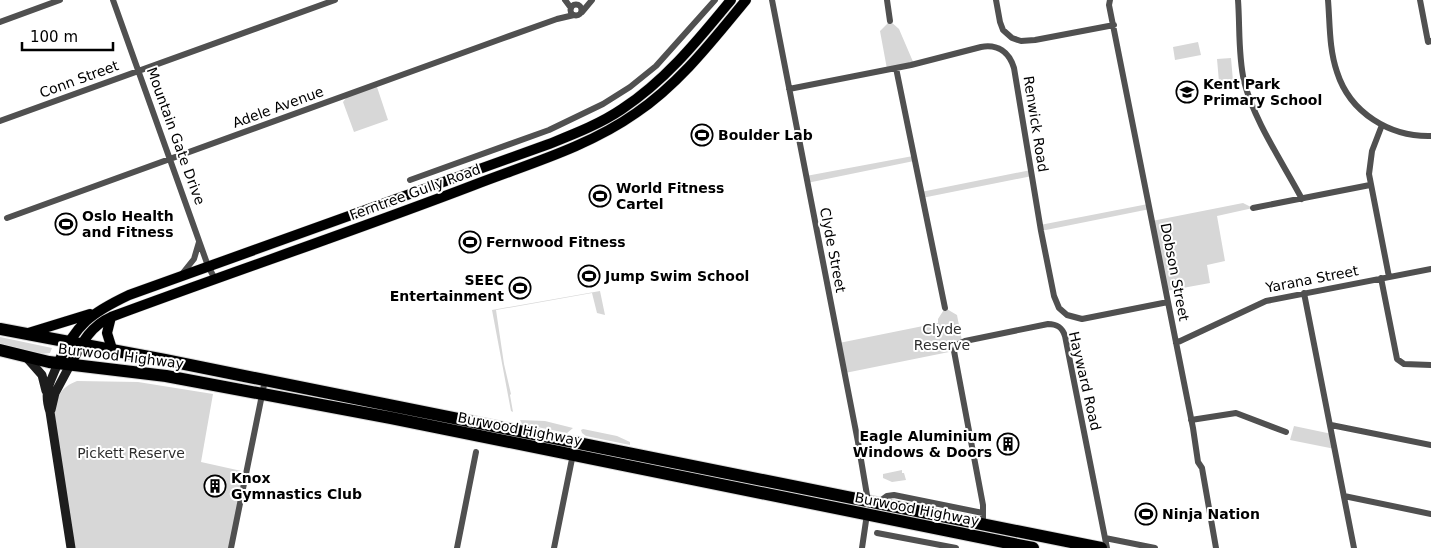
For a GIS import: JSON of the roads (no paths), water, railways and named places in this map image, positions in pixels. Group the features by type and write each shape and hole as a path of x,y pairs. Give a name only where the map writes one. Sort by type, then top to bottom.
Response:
{"highway":[{"name":"Burwood Highway","path":"0,329 265,380 867,514 1033,548"},
{"name":"Burwood Highway","path":"0,350 27,358 166,376 873,502 983,518 1103,543"},
{"path":"867,514 873,502"}],"main road":[{"name":"Ferntree Gully Road","path":"64,364 75,343 82,323 97,312 129,295 549,144 621,110 661,80 687,54 731,0"},
{"name":"Ferntree Gully Road","path":"75,343 95,326 111,317 576,146 609,130 636,114 657,98 689,68 746,0"},
{"path":"460,176 464,188"},
{"path":"24,334 97,312"},
{"path":"111,317 107,334 112,350"},
{"path":"27,358 42,375 46,392 71,548"},
{"path":"46,392 64,364"},
{"path":"50,412 64,364"}],"street":[{"path":"0,22 60,0"},
{"name":"Mountain Gate Drive","path":"113,0 208,266 215,279"},
{"name":"Conn Street","path":"0,121 335,0"},
{"path":"567,0 576,9"},
{"name":"Adele Avenue","path":"7,218 557,19 592,0"},
{"name":"Ferntree Gully Road","path":"410,180 530,137 586,114 623,92 656,66 715,0"},
{"path":"887,0 890,21"},
{"path":"996,0 1000,22 1004,30 1011,37 1020,41 1114,25"},
{"name":"Dobson Street","path":"1110,0 1109,5 1198,462 1202,468 1216,548"},
{"path":"1238,0 1242,64 1247,90 1255,112 1302,199"},
{"path":"1328,0 1333,56 1340,81 1348,96 1358,108 1382,125 1408,135 1431,136"},
{"path":"1420,0 1428,42 1431,41"},
{"name":"Clyde Street","path":"771,1 858,442 873,502"},
{"name":"Renwick Road","path":"789,88 896,68 987,45 999,48 1006,52 1014,68 1041,231 1054,296 1059,308 1067,315 1082,319 1168,302"},
{"path":"896,68 946,308"},
{"path":"582,130 586,114"},
{"path":"1382,125 1371,155 1369,169 1370,185 1389,276"},
{"path":"530,137 549,144"},
{"name":"Ferntree Gully Road","path":"421,190 426,175"},
{"path":"1254,208 1370,185"},
{"path":"181,276 195,257 199,241"},
{"name":"Yarana Street","path":"1176,343 1259,303 1431,268"},
{"path":"1381,278 1397,359 1404,364 1431,365"},
{"path":"1304,293 1354,548"},
{"name":"Hayward Road","path":"983,518 983,505 954,351 958,344 965,340 1048,324 1056,325 1062,329 1065,336 1103,543 1107,548"},
{"path":"231,548 265,380"},
{"path":"1191,420 1231,412 1286,432"},
{"path":"1330,425 1431,445"},
{"path":"554,548 575,449"},
{"path":"457,548 476,452"},
{"path":"1344,496 1431,514"},
{"path":"862,548 867,514"},
{"path":"877,533 956,548"},
{"name":"Burwood Highway","path":"1103,543 1155,548"}],"place":[{"name":"Kent Park Primary School","path":"1187,92"},
{"name":"Boulder Lab","path":"702,135"},
{"name":"World Fitness Cartel","path":"600,196"},
{"name":"Oslo Health and Fitness","path":"66,224"},
{"name":"Fernwood Fitness","path":"470,242"},
{"name":"Jump Swim School","path":"589,276"},
{"name":"SEEC Entertainment","path":"520,288"},
{"name":"Eagle Aluminium Windows & Doors","path":"1008,444"},
{"name":"Knox Gymnastics Club","path":"215,486"},
{"name":"Ninja Nation","path":"1146,514"}],"park label":[{"name":"Clyde Reserve","path":"942,338"},
{"name":"Pickett Reserve","path":"131,453"}]}
